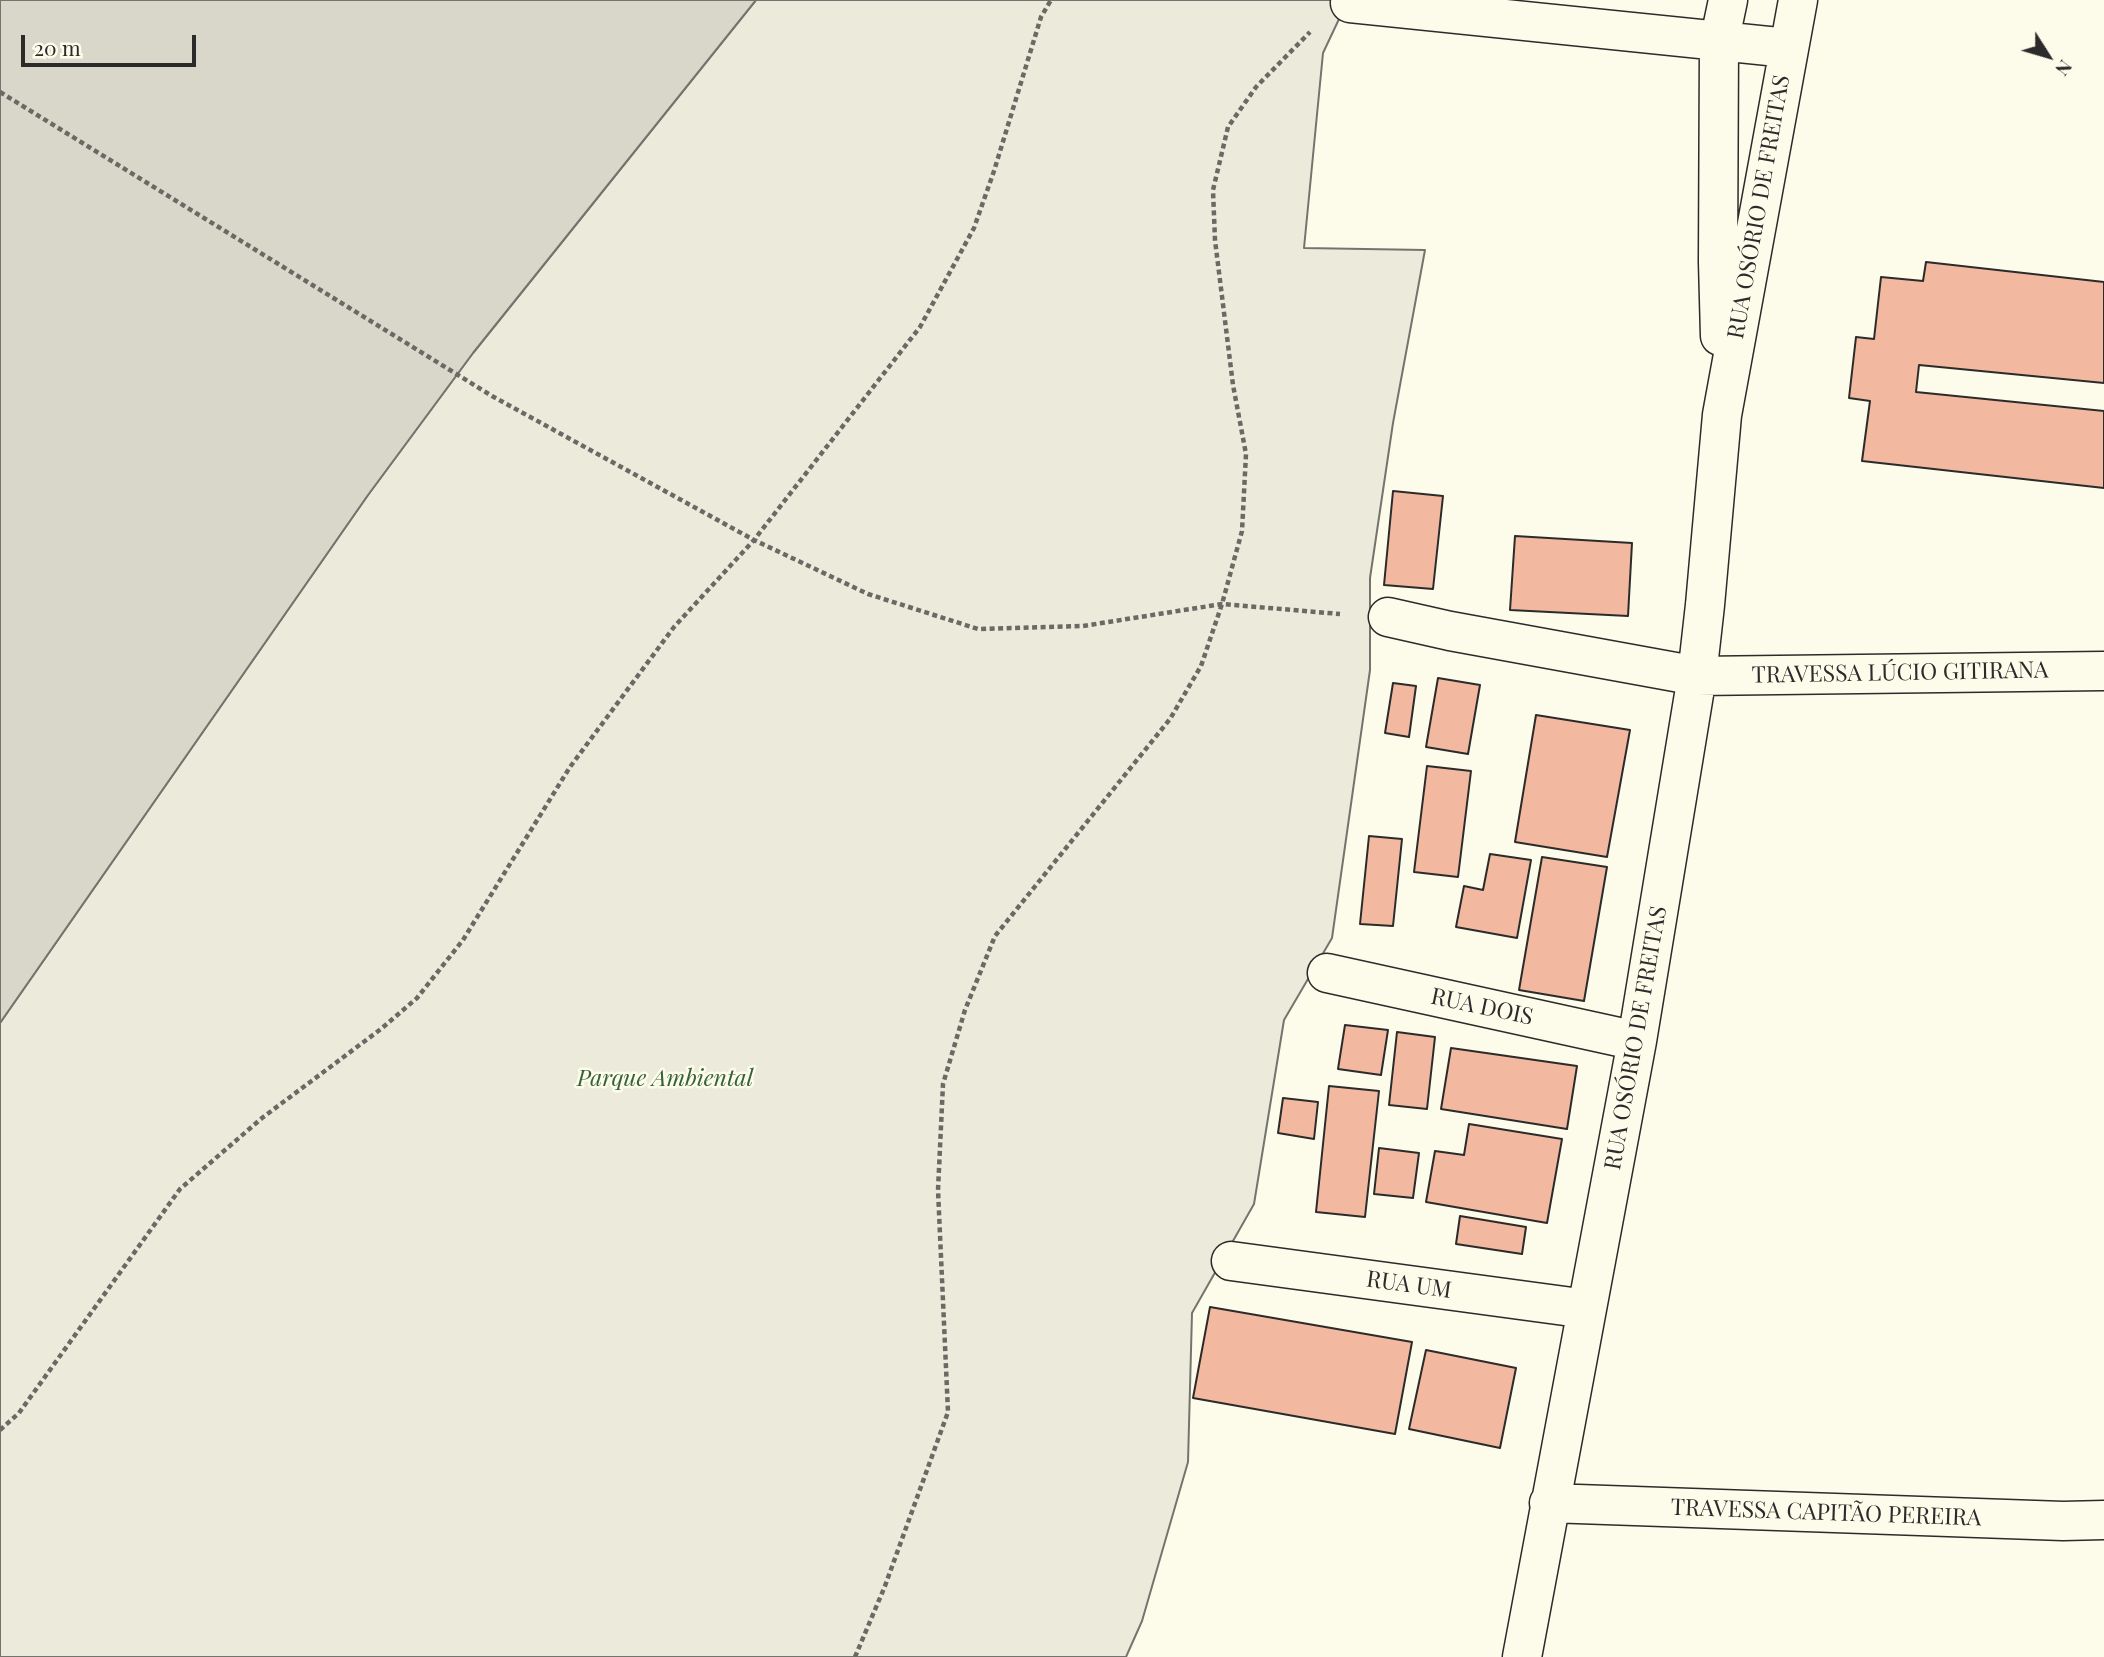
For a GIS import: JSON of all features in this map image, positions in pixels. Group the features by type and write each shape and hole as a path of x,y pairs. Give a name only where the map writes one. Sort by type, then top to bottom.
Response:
{"street":[{"name":"RUA OSÓRIO DE FREITAS","path":"1722,415 1718,262 1719,43 1728,0"},
{"name":"RUA OSÓRIO DE FREITAS","path":"1522,1657 1637,1041 1697,676 1722,415 1798,0"},
{"path":"1350,3 1788,48"},
{"name":"TRAVESSA LÚCIO GITIRANA","path":"1388,617 1450,631 1697,676 2104,671"},
{"name":"RUA DOIS","path":"1327,973 1637,1041"},
{"name":"RUA UM","path":"1231,1261 1587,1309"},
{"name":"TRAVESSA CAPITÃO PEREIRA","path":"1549,1503 2104,1520"}],"path":[{"path":"0,1430 19,1413 180,1189 262,1118 381,1029 417,998 463,940 570,767 674,627 754,540 920,327 974,228 1041,17 1051,0"},
{"path":"855,1657 885,1586 948,1412 938,1190 943,1084 965,1010 995,936 1170,719 1201,666 1242,531 1246,454 1233,385 1215,240 1213,190 1228,127 1256,87 1315,27"},
{"path":"0,92 492,396 754,540 868,594 978,629 1083,626 1222,604 1388,617"}],"green space":[{"name":"Parque Ambiental","path":"756,0 1348,0 1323,53 1304,248 1425,250 1393,423 1370,578 1370,670 1332,938 1284,1020 1254,1204 1192,1313 1188,1462 1142,1621 1126,1657 0,1657 0,1023 368,495 473,353"}],"shaded area":[{"path":"0,0 756,0 473,353 368,495 0,1023"}],"building":[{"path":"1926,262 2104,282 2104,383 1919,365 1916,392 2104,411 2104,488 1862,461 1870,401 1849,398 1856,337 1874,339 1881,277 1923,281"},
{"path":"1393,491 1443,496 1433,589 1384,585"},
{"path":"1515,536 1632,543 1628,616 1510,610"},
{"path":"1438,678 1480,685 1468,754 1426,747"},
{"path":"1393,683 1416,686 1409,737 1385,733"},
{"path":"1536,715 1630,730 1607,857 1515,842"},
{"path":"1427,766 1471,771 1458,877 1414,872"},
{"path":"1369,836 1402,839 1393,926 1360,924"},
{"path":"1490,854 1531,860 1517,938 1456,927 1464,886 1483,890"},
{"path":"1542,857 1607,867 1584,1001 1519,990"},
{"path":"1345,1025 1388,1030 1381,1075 1338,1069"},
{"path":"1397,1032 1435,1037 1427,1109 1389,1105"},
{"path":"1451,1048 1577,1066 1567,1129 1441,1109"},
{"path":"1329,1086 1379,1091 1365,1217 1316,1212"},
{"path":"1283,1098 1318,1102 1314,1139 1278,1133"},
{"path":"1469,1124 1562,1139 1547,1223 1426,1202 1435,1151 1464,1155"},
{"path":"1379,1148 1419,1153 1413,1198 1374,1194"},
{"path":"1460,1216 1526,1227 1522,1254 1456,1244"},
{"path":"1210,1307 1412,1342 1395,1434 1193,1398"},
{"path":"1426,1350 1516,1368 1500,1448 1409,1429"}]}
